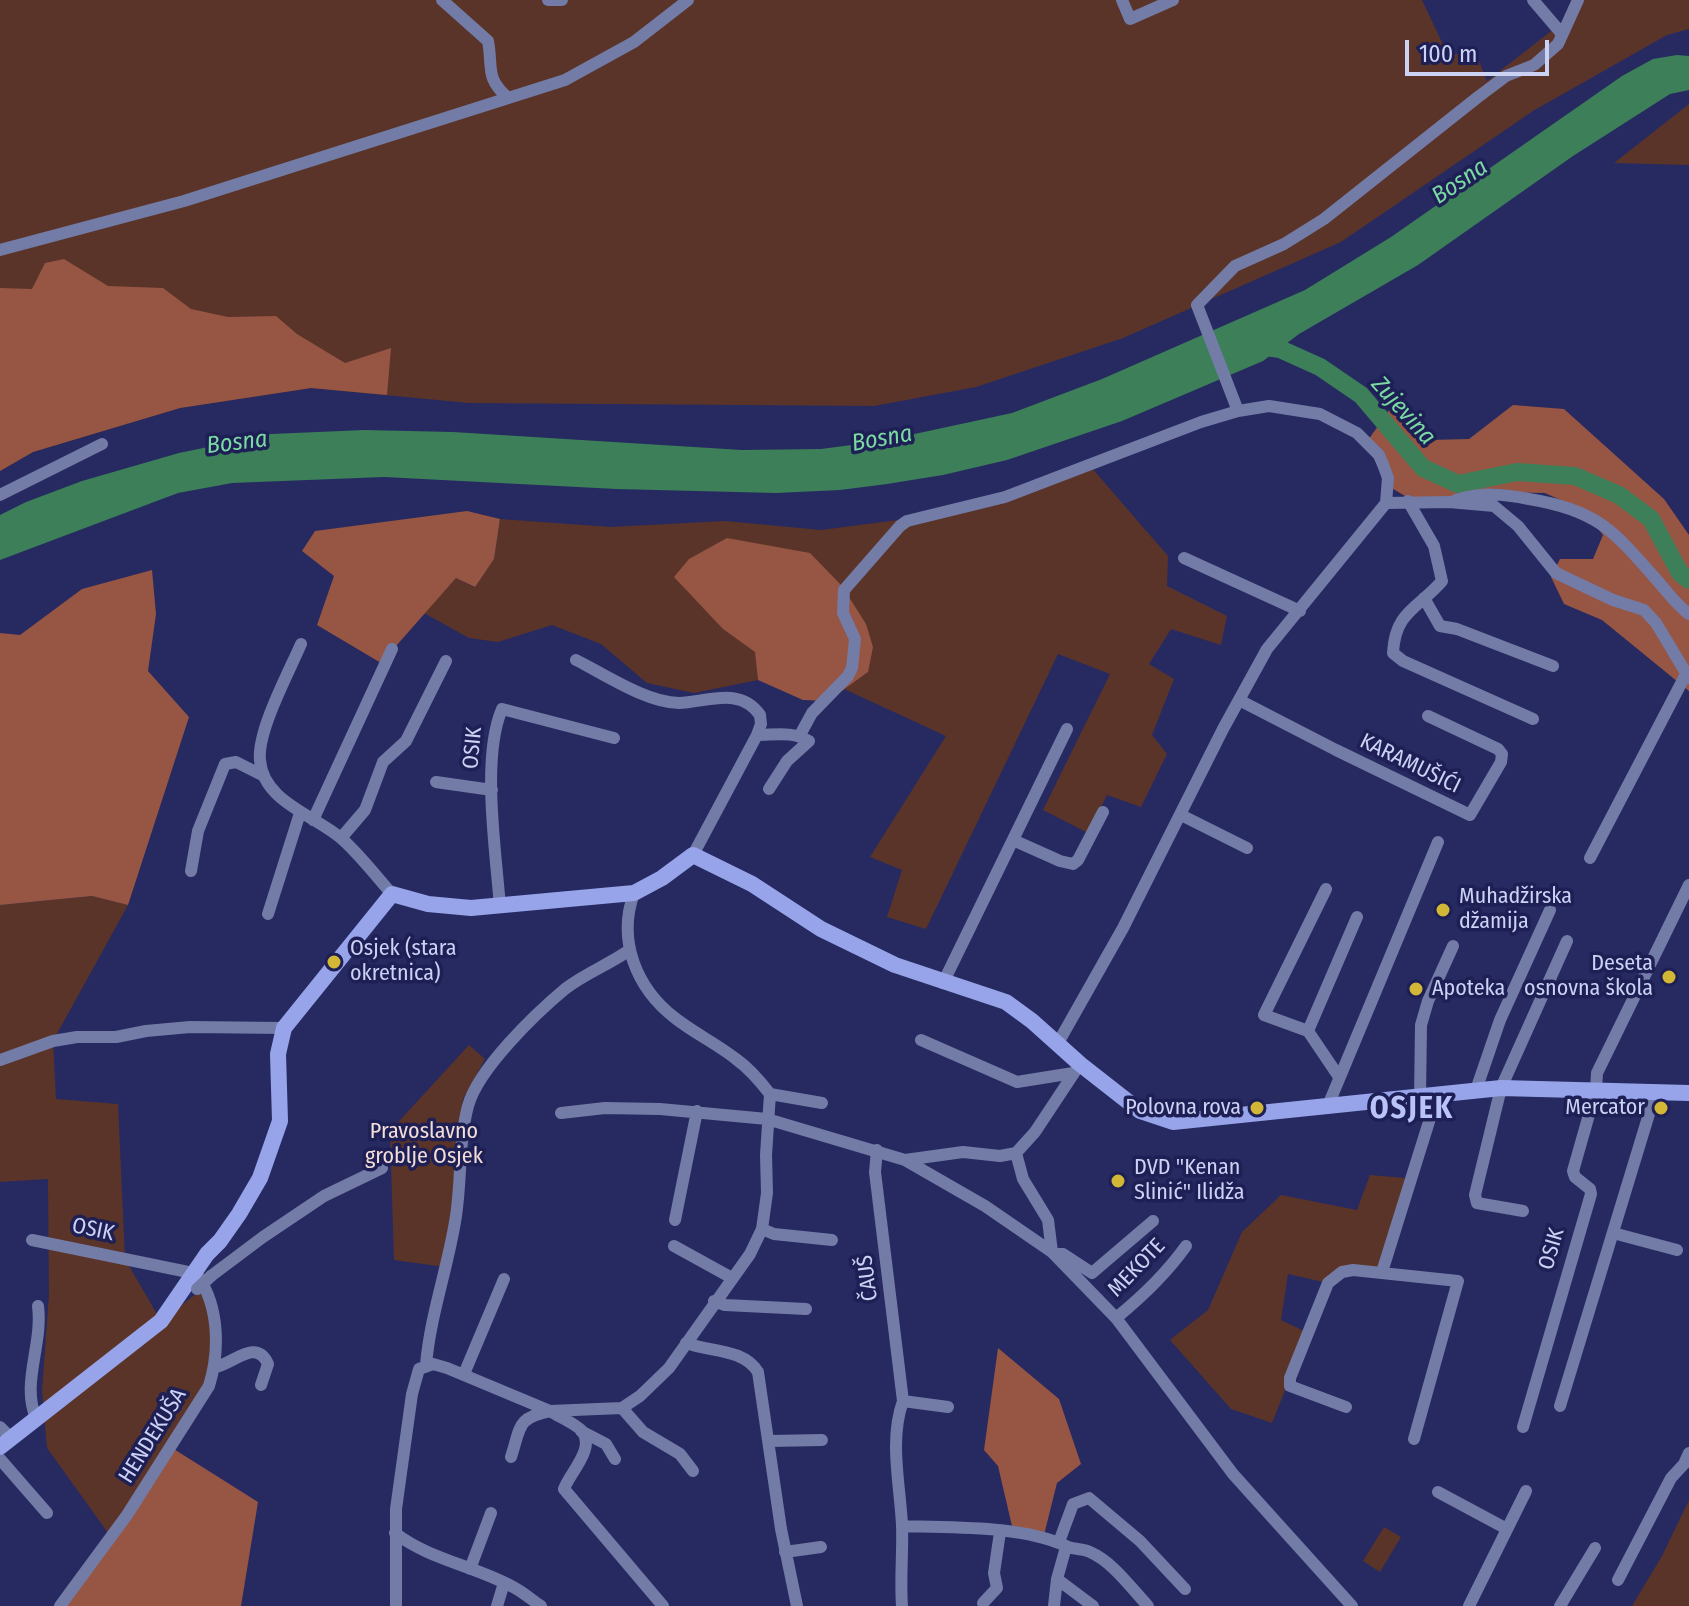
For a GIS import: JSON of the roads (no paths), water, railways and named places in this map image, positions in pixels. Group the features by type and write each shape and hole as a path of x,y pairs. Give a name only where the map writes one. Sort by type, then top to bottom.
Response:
{"main road":[{"path":"4,1437 36,1418 161,1321 199,1277 260,1178 280,1121 278,1054 284,1028 392,894 450,907 500,907 634,893 662,878 693,855 752,884 821,929 895,965 1006,1002 1058,1043 1076,1069 1140,1111 1173,1122 1501,1088 1689,1093"}],"street":[{"path":"442,0 488,41 491,76 497,88 507,97"},
{"path":"548,0 562,0"},
{"path":"0,250 184,201 565,80 634,42 688,0"},
{"path":"1122,0 1130,19 1173,0"},
{"path":"1533,0 1562,34"},
{"path":"1238,411 1197,305 1235,266 1284,244 1324,219 1506,76 1534,65 1558,44 1578,0"},
{"path":"800,735 812,713 852,668 855,639 843,613 844,590 907,521 1005,497 1238,411 1269,406 1300,410 1338,422 1357,433 1379,455 1388,478 1386,503 1267,649 1123,928 1058,1043"},
{"path":"0,495 102,444"},
{"path":"1449,502 1489,493 1566,506 1596,519 1618,537 1689,614"},
{"path":"1408,501 1434,546 1442,581 1406,612 1393,648 1395,657 1533,719"},
{"path":"1386,503 1449,502 1494,506 1518,526 1556,573 1613,600 1644,610 1656,623 1688,676 1590,858"},
{"path":"1184,558 1300,611"},
{"path":"1424,598 1440,626 1457,629 1553,666"},
{"path":"262,775 259,757 263,738 301,644"},
{"path":"313,820 392,649"},
{"path":"576,660 662,701 680,703 719,697 742,700 760,715 757,735 693,855"},
{"path":"341,838 365,810 383,762 406,741 446,661"},
{"name":"KARAMUŠIĆI","path":"1239,700 1470,815 1501,762 1502,754 1498,749 1428,716"},
{"name":"OSIK","path":"500,907 492,790 493,734 502,709 614,738"},
{"path":"943,983 1067,729"},
{"path":"757,735 800,735 809,741 787,761 769,789"},
{"path":"191,871 198,831 225,764 236,762 262,775 300,813 341,838 392,894"},
{"path":"436,782 492,790"},
{"path":"1013,840 1073,864 1103,812"},
{"path":"268,914 300,813"},
{"path":"1181,815 1247,848"},
{"path":"1327,1108 1438,842"},
{"name":"OSIK","path":"1523,1427 1591,1194 1573,1171 1596,1090 1597,1073 1689,885"},
{"path":"1326,889 1264,1015 1308,1031 1339,1077"},
{"path":"634,893 629,907 628,951 655,1000 674,1017 738,1060 770,1094 822,1103"},
{"path":"1476,1090 1500,1020 1550,910"},
{"path":"1308,1031 1357,917"},
{"name":"OSIK","path":"1523,1211 1477,1203 1475,1200 1501,1088 1567,941"},
{"path":"1382,1272 1428,1097 1421,1025 1428,1001 1453,946"},
{"path":"426,1365 428,1336 447,1268 458,1206 461,1146 469,1104 484,1074 507,1046 567,988 628,951"},
{"path":"0,1060 53,1041 77,1037 116,1037 190,1027 284,1028"},
{"path":"921,1040 1017,1082 1076,1069"},
{"path":"905,1160 963,1152 1000,1156 1016,1153 1035,1132 1076,1069"},
{"path":"1560,1406 1656,1091"},
{"path":"511,1457 526,1418 550,1411 622,1408 651,1387 669,1368 750,1254 762,1229 767,1193 770,1094"},
{"path":"561,1113 605,1108 697,1111 767,1119 905,1160 985,1206 1053,1253 1116,1318 1233,1474 1352,1606"},
{"path":"675,1220 697,1111"},
{"name":"ČAUŠ","path":"877,1150 875,1172 903,1401 897,1417 896,1439 902,1526 902,1606"},
{"path":"1016,1153 1023,1179 1048,1220 1053,1253"},
{"path":"199,1277 324,1196 382,1168"},
{"name":"MEKOTE","path":"1053,1253 1063,1254 1092,1273 1153,1221"},
{"path":"762,1229 774,1234 832,1240"},
{"path":"1613,1233 1677,1250"},
{"name":"OSIK","path":"32,1240 199,1277"},
{"path":"674,1246 732,1278"},
{"name":"MEKOTE","path":"1116,1318 1169,1270 1186,1246"},
{"path":"1346,1407 1290,1386 1290,1378 1328,1283 1342,1272 1353,1270 1458,1281 1414,1439"},
{"name":"HENDEKUŠA","path":"60,1606 127,1515 209,1386 215,1367 214,1317 199,1277"},
{"path":"464,1374 504,1279"},
{"path":"714,1301 725,1305 806,1309"},
{"path":"36,1418 30,1404 33,1366 41,1327 38,1306"},
{"path":"686,1343 728,1352 755,1367 770,1441 785,1552 797,1606"},
{"path":"215,1367 227,1364 244,1353 256,1353 264,1357 268,1364 261,1385"},
{"path":"396,1606 395,1533 399,1484 412,1394 419,1369 433,1364 550,1411 606,1444 615,1459"},
{"path":"903,1401 948,1407"},
{"path":"622,1408 643,1432 680,1454 693,1471"},
{"path":"581,1431 584,1437 583,1453 564,1489 663,1606"},
{"path":"770,1441 822,1440"},
{"path":"1618,1580 1671,1478 1689,1453"},
{"path":"0,1459 47,1513"},
{"path":"1671,1478 1689,1478"},
{"path":"1469,1606 1526,1491"},
{"path":"1438,1492 1507,1529"},
{"path":"1054,1606 1063,1544 1073,1504 1089,1498 1140,1541 1185,1589"},
{"path":"470,1569 491,1513"},
{"path":"902,1526 1000,1532 1091,1552 1113,1569 1148,1606"},
{"path":"983,1603 997,1588 994,1573 1000,1532"},
{"path":"395,1533 406,1542 504,1583 541,1606"},
{"path":"785,1552 821,1547"},
{"path":"1560,1606 1595,1548"},
{"path":"1057,1579 1093,1606"},
{"path":"497,1606 504,1583"}],"water":[{"name":"Bosna","path":"1689,56 1689,90 1670,94 1573,156 1418,265 1299,334 1263,361 1122,421 1007,460 887,484 776,493 616,489 384,477 232,483 178,493 0,560 0,515 26,502 82,481 179,453 271,434 364,430 453,432 742,450 821,449 882,441 1012,413 1102,379 1305,290 1391,237 1622,76 1653,59"}],"waterway":[{"name":"Zujevina","path":"1258,346 1280,349 1320,367 1361,395 1423,468 1458,484 1517,472 1575,476 1619,495 1651,519 1680,573 1689,580"}],"place":[{"name":"Muhadžirska džamija","path":"1443,910"},
{"name":"Osjek (stara okretnica)","path":"334,962"},
{"name":"Deseta osnovna škola","path":"1669,977"},
{"name":"Apoteka","path":"1416,989"},
{"name":"Polovna rova","path":"1257,1108"},
{"name":"Mercator","path":"1661,1108"},
{"name":"DVD \"Kenan Slinić\" Ilidža","path":"1118,1181"}],"district":[{"name":"OSJEK","path":"1412,1110"}],"park label":[{"name":"Pravoslavno groblje Osjek","path":"424,1144"}]}
